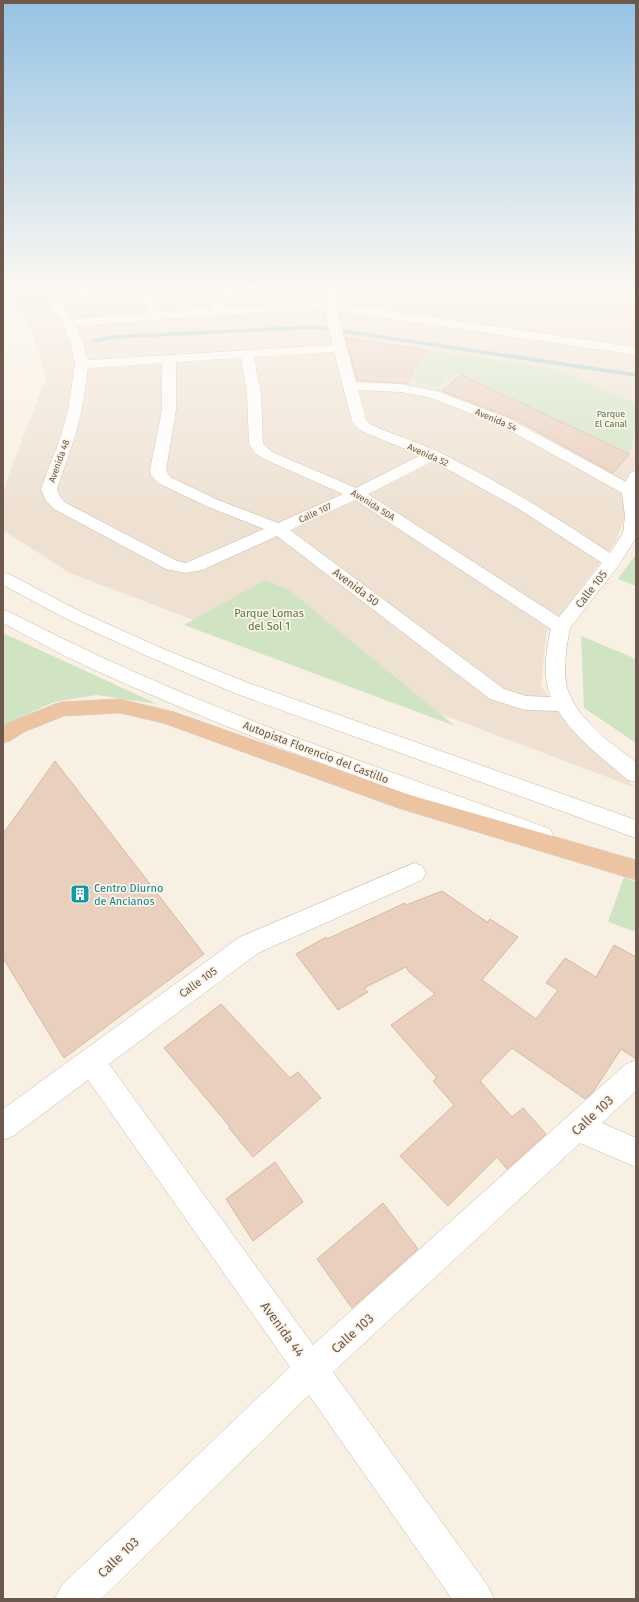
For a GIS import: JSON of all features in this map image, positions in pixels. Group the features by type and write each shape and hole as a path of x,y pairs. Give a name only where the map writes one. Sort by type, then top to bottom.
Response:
{"highway":[{"path":"3,736 16,727 62,709 120,706 167,717 406,802 636,869"}],"street":[{"name":"Avenida 48","path":"82,365 75,409 68,436 49,489 53,499 60,506 172,565 186,568 196,566"},
{"name":"Avenida 50","path":"169,365 169,410 158,470 159,475 164,480 212,503 279,529 497,694 525,703 564,704"},
{"name":"Avenida 50A","path":"249,365 254,394 256,444 260,450 267,455 356,494 562,627"},
{"name":"Avenida 52","path":"344,365 359,421 365,427 433,455 552,522 612,562"},
{"name":"Avenida 54","path":"350,386 400,388 432,394 503,421 633,484"},
{"name":"Calle 107","path":"196,566 356,494 433,455"},
{"name":"Calle 105","path":"564,704 557,688 555,674 556,650 562,627 612,562 631,533 633,523 633,484"},
{"path":"3,578 15,586 75,616 154,652 244,689 636,829"},
{"name":"Autopista Florencio del Castillo","path":"3,616 92,661 201,708 317,753 636,869"},
{"path":"564,704 574,719 596,742 636,774"},
{"name":"Calle 105","path":"3,1126 249,945 414,873"},
{"name":"Avenida 44","path":"90,1061 475,1599"},
{"name":"Calle 103","path":"74,1599 312,1370 636,1073"},
{"path":"578,1127 636,1153"}],"shaded area":[{"path":"42,365 636,365 636,460 626,515 615,543 546,634 541,686 568,726 636,788 70,573 3,530 3,498 6,482 46,378"}],"green space":[{"name":"Parque El Canal","path":"418,365 526,365 555,369 636,403 636,429 629,454 456,373 436,388 411,379"},
{"path":"636,554 636,586 618,579"},
{"name":"Parque Lomas del Sol 1","path":"265,580 289,590 455,726 184,625"},
{"path":"3,633 157,704 97,695 54,702 3,725"},
{"path":"581,636 636,659 636,743 584,708"},
{"path":"624,877 636,882 636,932 608,922"}],"building":[{"path":"353,365 417,365 406,384 357,380"},
{"path":"461,375 629,454 613,473 517,420 442,391"},
{"name":"Centro Diurno de Ancianos","path":"55,761 204,954 64,1058 3,958 3,834"},
{"path":"442,891 487,922 490,919 518,937 482,980 536,1019 558,990 546,983 565,958 596,977 614,945 636,957 636,1059 621,1049 593,1092 585,1099 512,1048 480,1081 512,1117 523,1108 546,1134 507,1169 497,1157 448,1206 400,1156 454,1105 433,1081 437,1078 391,1025 435,994 409,972 406,967 364,988 368,992 338,1010 296,954 326,937 327,939 405,903 406,905"},
{"path":"221,1004 290,1078 298,1072 321,1098 253,1157 164,1048"},
{"path":"275,1162 303,1202 253,1241 226,1199"},
{"path":"383,1203 418,1249 352,1308 317,1259"}],"waterway":[{"path":"568,365 636,375"}],"place":[{"name":"Centro Diurno de Ancianos","path":"80,894"}]}
